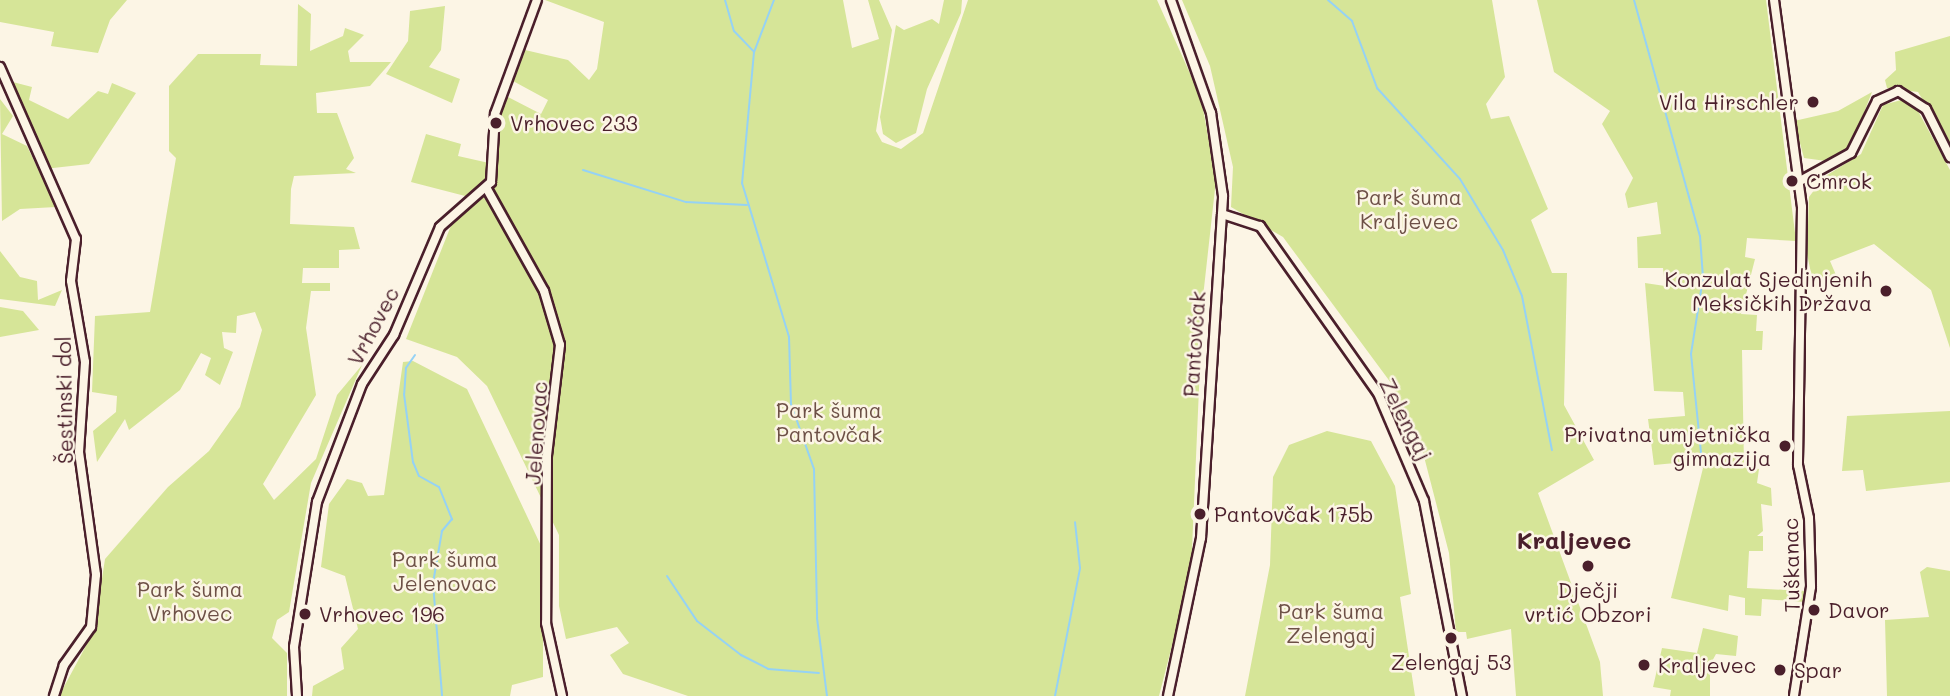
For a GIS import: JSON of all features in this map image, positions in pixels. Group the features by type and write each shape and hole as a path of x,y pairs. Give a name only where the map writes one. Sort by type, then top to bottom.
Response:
{"street":[{"path":"487,189 495,114 537,0"},
{"name":"Pantovčak","path":"1168,696 1201,538 1222,214 1217,135 1171,0"},
{"name":"Tuškanac","path":"1774,0 1800,181 1798,465 1809,518 1811,587 1794,696"},
{"name":"Šestinski dol","path":"0,67 76,239 71,281 85,362 79,452 97,569 90,627 64,666 54,696"},
{"path":"1800,181 1852,153 1882,96 1899,90 1914,96 1950,157"},
{"name":"Vrhovec","path":"297,696 294,647 327,472 439,227 487,189"},
{"name":"Jelenovac","path":"487,189 544,291 559,345 547,456 546,623 562,696"},
{"name":"Zelengaj","path":"1222,214 1260,226 1384,405 1424,501 1462,696"}],"green space":[{"path":"0,0 127,0 110,20 98,53 51,46 54,32 0,22"},
{"name":"Park šuma Pantovčak","path":"545,0 843,0 852,48 879,39 868,0 879,0 892,30 876,131 882,142 901,149 923,133 968,0 1157,0 1201,98 1216,180 1203,297 1191,572 1159,696 688,696 623,674 610,655 629,643 617,627 566,639 559,606 559,535 487,386 457,357 406,339 452,223 486,194 543,293 562,356 544,283 492,188 504,95 541,114 548,100 513,81 525,50 568,60 589,80 597,69 604,22"},
{"path":"944,0 962,0 961,13 927,89 916,133 896,143 883,134 880,117 896,25 904,30 932,19 939,24"},
{"name":"Park šuma Kraljevec","path":"1182,0 1492,0 1505,77 1486,104 1491,119 1509,116 1548,209 1531,220 1552,273 1567,273 1564,405 1594,460 1538,493 1600,662 1603,696 1516,696 1511,629 1467,639 1466,632 1456,632 1449,553 1421,445 1391,383 1283,237 1231,207 1233,167 1210,66"},
{"path":"1537,0 1766,0 1796,241 1747,238 1745,257 1755,259 1741,314 1757,315 1756,331 1763,331 1762,350 1742,350 1744,466 1759,469 1757,483 1771,488 1772,506 1761,504 1763,531 1757,536 1763,536 1763,551 1749,551 1747,588 1806,591 1805,602 1762,599 1761,616 1745,615 1745,598 1729,595 1728,611 1671,598 1703,468 1686,462 1654,465 1648,419 1685,416 1683,392 1654,391 1645,283 1665,286 1663,268 1638,268 1637,237 1661,234 1657,202 1628,208 1625,194 1633,178 1602,124 1610,111 1554,72"},
{"name":"Park šuma Vrhovec","path":"298,4 311,14 310,51 343,36 345,28 364,35 348,51 350,62 391,62 370,86 316,93 317,113 337,113 354,158 346,169 356,173 294,176 291,189 290,224 354,227 360,249 339,250 339,268 303,268 302,283 330,283 330,291 311,291 306,328 316,395 263,484 274,500 316,459 337,395 362,365 311,483 289,612 277,620 272,638 287,653 287,696 59,696 94,631 105,559 168,487 209,451 240,407 262,330 255,312 237,316 236,333 222,332 224,348 233,352 220,385 205,375 211,358 201,353 180,390 129,430 125,419 97,462 93,431 116,412 117,396 92,392 95,316 150,312 176,158 169,151 169,86 198,54 261,54 260,65 297,66"},
{"path":"445,6 441,50 429,67 460,79 452,103 386,74 408,41 410,11"},
{"path":"1950,36 1950,145 1918,92 1887,88 1885,80 1896,70 1895,52"},
{"path":"9,81 32,87 29,100 68,119 98,91 108,94 112,83 136,93 89,164 44,169"},
{"path":"1872,92 1849,151 1826,161 1804,158 1794,121 1838,111"},
{"path":"0,99 13,116 2,134 27,146 56,207 20,209 2,221"},
{"name":"Cmrok","path":"1905,99 1918,111 1950,170 1950,348 1931,290 1874,244 1830,261 1839,282 1814,287 1807,254 1809,197 1824,177 1861,154 1883,105"},
{"path":"426,134 461,144 458,156 489,163 489,179 469,197 411,182"},
{"path":"0,251 20,277 37,281 38,300 62,290 55,306 0,299"},
{"path":"0,307 23,311 39,330 0,337"},
{"name":"Park šuma Jelenovac","path":"413,361 467,389 543,550 543,677 512,685 510,696 312,696 313,686 344,669 341,648 358,629 345,576 321,567 329,504 347,479 362,483 368,496 384,495 403,362"},
{"path":"1950,411 1950,482 1866,491 1863,470 1842,471 1847,416"},
{"name":"Park šuma Zelengaj","path":"1327,431 1371,441 1395,486 1411,594 1400,597 1415,696 1245,696 1270,565 1273,477 1289,445"},
{"path":"1927,567 1950,571 1950,696 1887,696 1885,620 1929,617 1920,572"},
{"path":"1703,628 1738,636 1736,656 1716,654 1710,665 1710,696 1670,696 1671,690 1653,687 1662,648 1697,653"}],"waterway":[{"path":"725,0 734,31 754,52"},
{"path":"774,0 754,52 742,183 789,337 791,404 814,469 817,618 827,696"},
{"path":"1328,0 1352,21 1377,88 1460,179 1503,250 1522,296 1552,450"},
{"path":"1634,0 1700,236 1703,278 1691,354 1701,453"},
{"path":"583,170 686,202 747,205"},
{"path":"415,355 406,368 404,394 413,462 419,476 439,487 452,519 442,531 433,583 442,696"},
{"path":"1055,696 1080,568 1075,522"},
{"path":"667,576 697,621 741,655 768,669 819,673"}],"place":[{"name":"Vila Hirschler","path":"1813,102"},
{"name":"Vrhovec 233","path":"496,123"},
{"name":"Cmrok","path":"1792,181"},
{"name":"Konzulat Sjedinjenih Meksičkih Država","path":"1886,291"},
{"name":"Privatna umjetnička gimnazija","path":"1785,446"},
{"name":"Pantovčak 175b","path":"1200,514"},
{"name":"Dječji vrtić Obzori","path":"1588,566"},
{"name":"Davor","path":"1814,610"},
{"name":"Vrhovec 196","path":"305,614"},
{"name":"Zelengaj 53","path":"1451,638"},
{"name":"Kraljevec","path":"1644,665"},
{"name":"Spar","path":"1780,670"}],"district":[{"name":"Kraljevec","path":"1574,540"}]}
